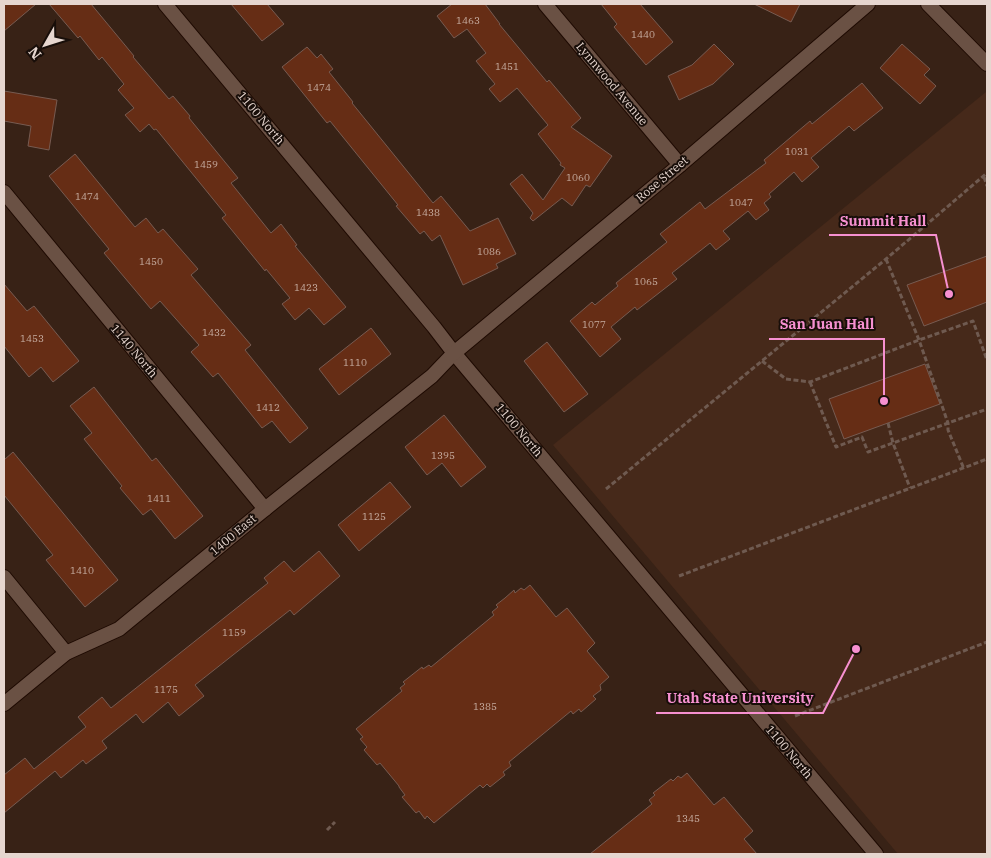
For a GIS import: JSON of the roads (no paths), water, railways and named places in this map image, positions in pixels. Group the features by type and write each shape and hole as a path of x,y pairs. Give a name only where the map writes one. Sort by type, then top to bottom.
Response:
{"street":[{"name":"1100 North","path":"165,4 454,353 876,854"},
{"name":"Lynnwood Avenue","path":"545,4 680,164"},
{"name":"Rose Street","path":"454,353 868,4"},
{"path":"928,4 987,64"},
{"name":"1140 North","path":"4,192 265,509"},
{"name":"1400 East","path":"4,704 66,654 119,629 265,509 432,376 454,353"},
{"path":"4,577 66,654"}],"place":[{"name":"Summit Hall","path":"949,294"},
{"name":"San Juan Hall","path":"884,401"},
{"name":"Utah State University","path":"856,649"}]}
